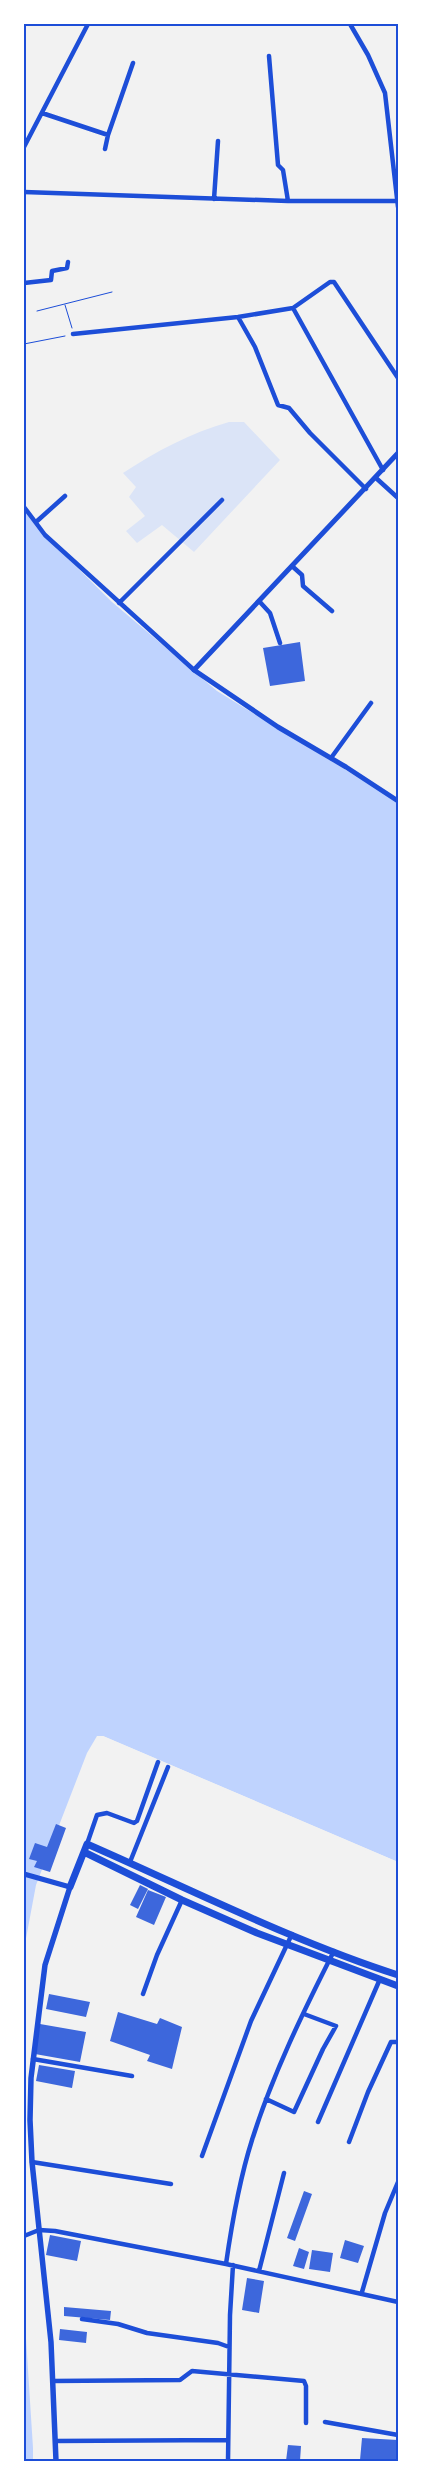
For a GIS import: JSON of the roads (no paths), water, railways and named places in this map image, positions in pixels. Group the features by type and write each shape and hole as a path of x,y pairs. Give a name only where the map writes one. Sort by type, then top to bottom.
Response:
{"highway":[{"path":"70,1887 87,1844 130,1862 186,1890 334,1951 398,1975"},
{"path":"84,1852 182,1900 329,1961 398,1986"}],"main road":[{"path":"56,2461 53,2381 32,2162 30,2120 33,2059 45,1964 70,1887"}],"street":[{"path":"24,146 88,24"},
{"path":"350,24 368,55 385,93 398,207"},
{"path":"269,56 277,158 278,165 283,170 288,201"},
{"path":"105,149 133,63"},
{"path":"42,112 108,135"},
{"path":"214,199 218,141"},
{"path":"391,142 398,141"},
{"path":"24,192 288,201 396,201"},
{"path":"24,283 51,280 52,271 67,268 68,262"},
{"path":"73,334 238,317 293,308 330,282 334,282 398,378"},
{"path":"293,308 383,470"},
{"path":"238,317 255,347 278,405 289,408 310,433 366,489"},
{"path":"194,670 294,567 398,453"},
{"path":"376,478 398,498"},
{"path":"36,522 66,496"},
{"path":"120,603 222,500"},
{"path":"24,507 45,535 194,670 278,727 398,801"},
{"path":"294,567 303,577 303,586 332,611"},
{"path":"260,603 272,619 280,643"},
{"path":"331,758 371,703"},
{"path":"87,1844 97,1815 107,1813 136,1822 150,1790 158,1762"},
{"path":"130,1862 168,1767"},
{"path":"24,1874 70,1887"},
{"path":"143,1994 157,1955 182,1900"},
{"path":"202,2156 251,2021 292,1934"},
{"path":"226,2264 233,2214 245,2166 266,2100 334,1951"},
{"path":"318,2122 380,1979"},
{"path":"266,2100 294,2112 323,2049 336,2026 304,2014"},
{"path":"349,2142 368,2092 392,2042 398,2042"},
{"path":"33,2059 132,2076"},
{"path":"32,2162 172,2184"},
{"path":"259,2271 284,2173"},
{"path":"362,2292 385,2213 398,2182"},
{"path":"25,2235 39,2230 96,2238 362,2292 398,2302 398,2295"},
{"path":"228,2461 228,2376 233,2266"},
{"path":"82,2319 118,2324 148,2333 218,2343 229,2347"},
{"path":"53,2381 180,2380 192,2371 228,2376 304,2381 306,2386 306,2423"},
{"path":"325,2422 398,2435"},
{"path":"56,2441 228,2440"}],"water":[{"path":"24,510 37,528 112,602 217,691 398,802 398,1862 103,1736 97,1736 87,1753 36,1885 24,1949"},
{"path":"24,2307 33,2448 33,2461 24,2461"}]}
